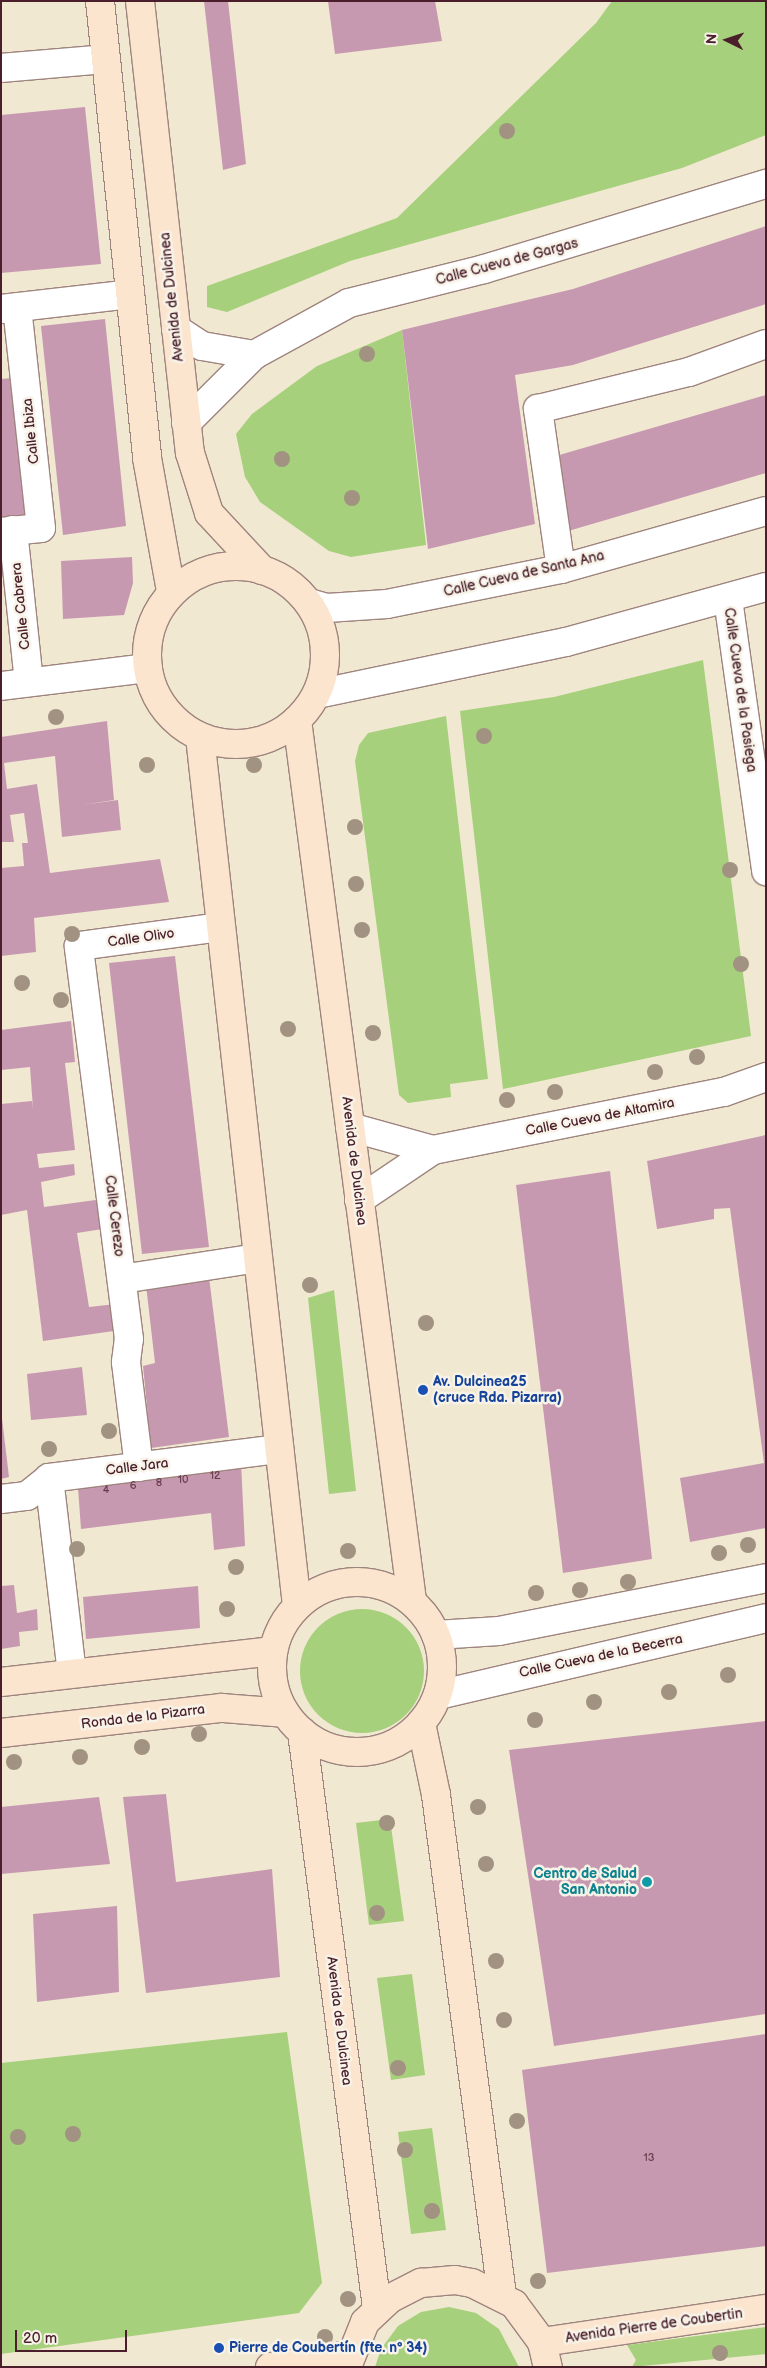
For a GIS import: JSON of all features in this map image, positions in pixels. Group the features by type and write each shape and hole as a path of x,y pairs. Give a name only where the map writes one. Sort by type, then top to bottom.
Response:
{"main road":[{"path":"100,1 147,458 171,592"},
{"name":"Avenida de Dulcinea","path":"140,1 190,453 209,513 262,570"},
{"path":"213,569 262,570 288,583 309,603 323,635 325,663 317,694 297,720 260,742 220,743 200,737 169,714 148,668 150,635 171,592 213,569"},
{"name":"Avenida de Dulcinea","path":"297,720 412,1601"},
{"path":"200,737 297,1606"},
{"path":"372,1582 412,1601 436,1635 442,1658 438,1694 421,1723 382,1749 358,1752 327,1747 294,1723 273,1683 273,1651 279,1632 297,1606 336,1584 372,1582"},
{"path":"1,1682 273,1651"},
{"name":"Ronda de la Pizarra","path":"1,1733 222,1708 294,1723"},
{"name":"Avenida de Dulcinea","path":"294,1723 377,2308"},
{"path":"421,1723 437,1805 502,2295"},
{"path":"270,2367 348,2361 355,2338 377,2308 405,2289 438,2280 472,2282 502,2295 525,2316 545,2354"},
{"name":"Avenida Pierre de Coubertin","path":"545,2354 766,2309"}],"street":[{"path":"1,68 106,59"},
{"name":"Calle Cueva de Gargas","path":"186,423 254,355 349,304 503,264 766,184"},
{"path":"9,308 130,294"},
{"name":"Calle Ibiza","path":"7,531 42,528 9,308"},
{"path":"176,329 202,346 254,355"},
{"path":"561,569 538,410 689,372 766,344"},
{"name":"Calle Cueva de Santa Ana","path":"309,603 327,608 387,604 561,569 766,511"},
{"name":"Calle Cabrera","path":"7,531 29,682"},
{"path":"317,694 566,642 766,587"},
{"name":"Calle Cueva de la Pasiega","path":"728,599 766,871"},
{"path":"1,686 148,668"},
{"name":"Calle Olivo","path":"81,965 79,946 221,927"},
{"name":"Calle Cerezo","path":"81,965 122,1279 139,1467"},
{"name":"Calle Cueva de Altamira","path":"433,1150 724,1092 766,1078"},
{"path":"350,1127 433,1150"},
{"path":"359,1200 433,1150"},
{"path":"122,1279 257,1258"},
{"name":"Calle Jara","path":"49,1478 279,1449"},
{"path":"1,1499 28,1496 49,1478"},
{"path":"49,1478 72,1673"},
{"path":"436,1635 499,1631 766,1578"},
{"name":"Calle Cueva de la Becerra","path":"438,1694 469,1684 766,1618"}],"green space":[{"path":"612,1 766,1 766,135 682,168 350,261 227,312 207,307 207,286 397,218 596,23"},
{"path":"402,330 426,545 351,557 329,551 260,502 245,477 236,434 252,414 317,366"},
{"path":"703,660 751,1036 503,1089 460,711 554,697"},
{"path":"446,716 488,1079 450,1084 451,1097 408,1103 399,1095 355,761 359,745 368,733"},
{"path":"334,1290 356,1491 329,1494 308,1298"},
{"path":"362,1609 386,1614 406,1627 419,1647 424,1671 419,1695 406,1715 386,1728 362,1733 338,1728 318,1715 305,1695 300,1671 305,1647 318,1627 338,1614"},
{"path":"390,1819 404,1921 369,1925 356,1823"},
{"path":"412,1974 425,2075 391,2080 377,1978"},
{"path":"287,2032 322,2283 299,2313 1,2354 1,2063"},
{"path":"432,2128 446,2230 411,2234 398,2132"},
{"path":"449,2307 476,2313 499,2329 519,2367 375,2367 381,2349 398,2326 421,2312"},
{"path":"766,2327 766,2354 632,2367 636,2360 627,2345"}],"building":[{"path":"204,1 228,1 246,164 223,170"},
{"path":"328,1 435,1 442,41 335,54"},
{"path":"85,107 101,264 1,273 1,115"},
{"path":"766,226 766,304 573,365 515,375 535,524 428,549 402,330 573,289"},
{"path":"105,319 126,526 63,535 41,326"},
{"path":"25,377 29,515 1,517 1,379"},
{"path":"766,395 766,473 558,534 549,458"},
{"path":"132,557 133,583 124,615 63,619 61,561"},
{"path":"107,721 114,800 82,805 118,800 121,830 62,837 55,756 4,763 7,789 37,784 50,873 160,859 169,902 34,918 36,952 1,956 1,868 24,866 22,843 28,843 24,813 10,815 14,842 1,842 1,737"},
{"path":"175,956 209,1247 142,1254 109,963"},
{"path":"71,1021 75,1062 65,1063 75,1150 37,1154 39,1168 74,1164 75,1175 41,1182 44,1207 103,1199 109,1228 77,1233 89,1307 125,1303 121,1330 43,1341 27,1210 1,1215 1,1104 32,1101 33,1109 30,1067 1,1070 1,1030"},
{"path":"766,1135 766,1528 690,1542 680,1478 764,1463 730,1208 714,1209 714,1219 657,1229 647,1161"},
{"path":"610,1171 652,1559 563,1573 516,1185"},
{"path":"209,1277 229,1437 151,1448 143,1366 155,1363 146,1285"},
{"path":"82,1367 87,1415 31,1420 27,1374"},
{"path":"1,1410 9,1477 1,1479"},
{"path":"241,1462 245,1546 214,1550 211,1513 81,1529 77,1474"},
{"path":"14,1585 17,1613 37,1609 38,1630 19,1632 20,1646 1,1649 1,1586"},
{"path":"198,1586 200,1628 86,1639 83,1597"},
{"name":"Centro de Salud San Antonio","path":"766,1721 766,2014 554,2046 509,1750"},
{"path":"166,1794 176,1882 272,1869 280,1977 146,1993 123,1797"},
{"path":"99,1797 110,1864 1,1874 1,1807"},
{"path":"117,1906 119,1992 37,2002 33,1914"},
{"path":"766,2034 766,2246 547,2273 522,2070"}],"place":[{"name":"Av. Dulcinea25 (cruce Rda. Pizarra)","path":"423,1390"},
{"name":"Centro de Salud San Antonio","path":"647,1882"},
{"name":"Pierre de Coubertín (fte. nº 34)","path":"219,2348"}]}
